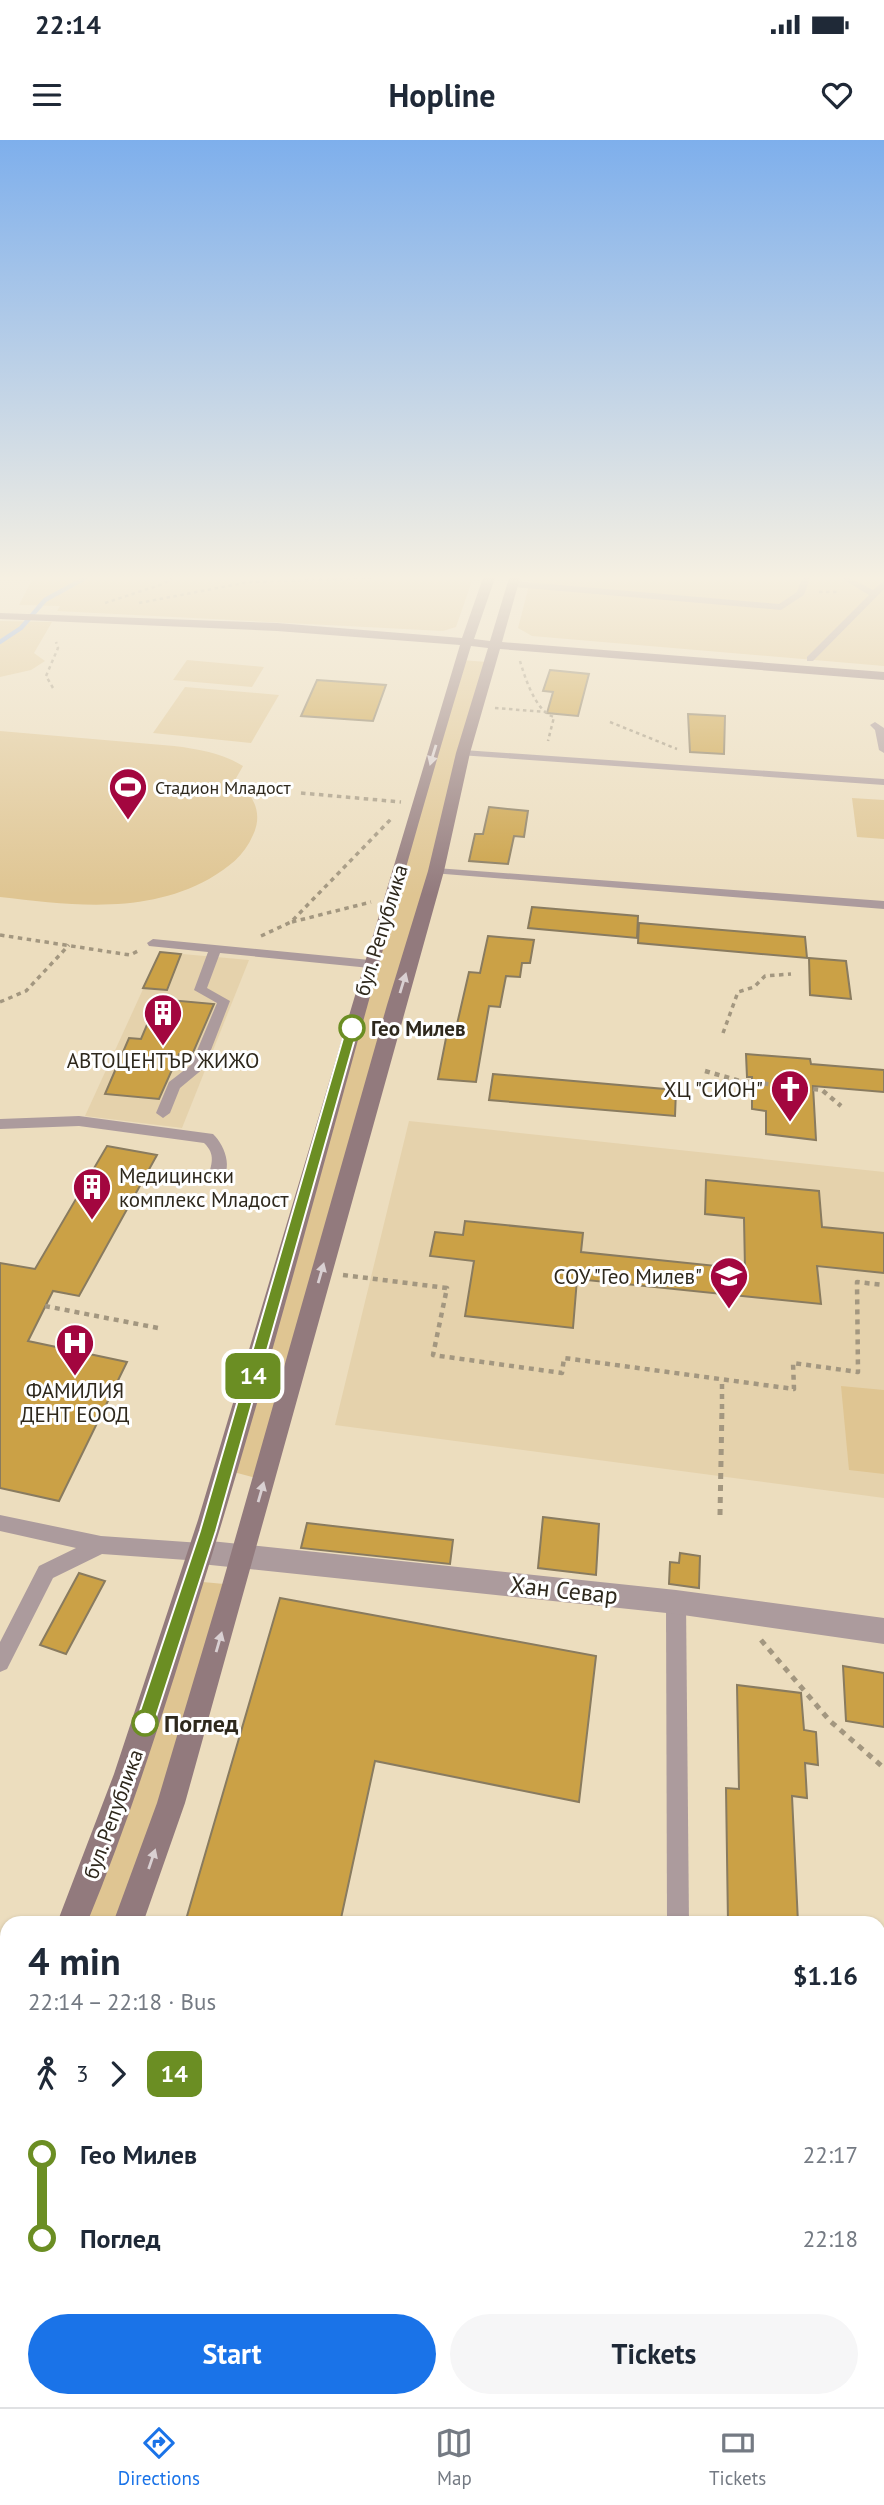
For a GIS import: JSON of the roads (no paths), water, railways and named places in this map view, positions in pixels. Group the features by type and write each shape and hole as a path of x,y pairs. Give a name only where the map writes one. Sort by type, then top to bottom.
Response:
{"street":[{"name":"бул. Република","path":"75,1916 119,1804 201,1552 370,964 454,684"},
{"name":"бул. Република","path":"131,1916 171,1803 242,1558 436,871 482,684"},
{"name":"Хан Севар","path":"201,1552 676,1602 884,1631"}],"lane":[{"path":"875,725 880,729 884,750"},
{"path":"463,753 884,782"},
{"path":"436,871 884,905"},
{"path":"153,943 175,942 215,950 370,964"},
{"path":"163,1113 174,1084 197,1068 224,1001 200,990 215,950"},
{"path":"0,1124 79,1121 208,1138 218,1147 221,1159 214,1179"},
{"path":"0,1523 102,1545 201,1552"},
{"path":"0,1662 46,1572 102,1545"},
{"path":"676,1602 678,1916"}],"place":[{"name":"Стадион Младост","path":"128,821"},
{"name":"Гео Милев","path":"352,1028"},
{"name":"АВТОЦЕНТЪР ЖИЖО","path":"163,1047"},
{"name":"ХЦ \"СИОН\"","path":"790,1123"},
{"name":"Медицински комплекс Младост","path":"92,1221"},
{"name":"СОУ \"Гео Милев\"","path":"729,1310"},
{"name":"ФАМИЛИЯ ДЕНТ ЕООД","path":"75,1377"},
{"name":"Поглед","path":"145,1723"}]}
